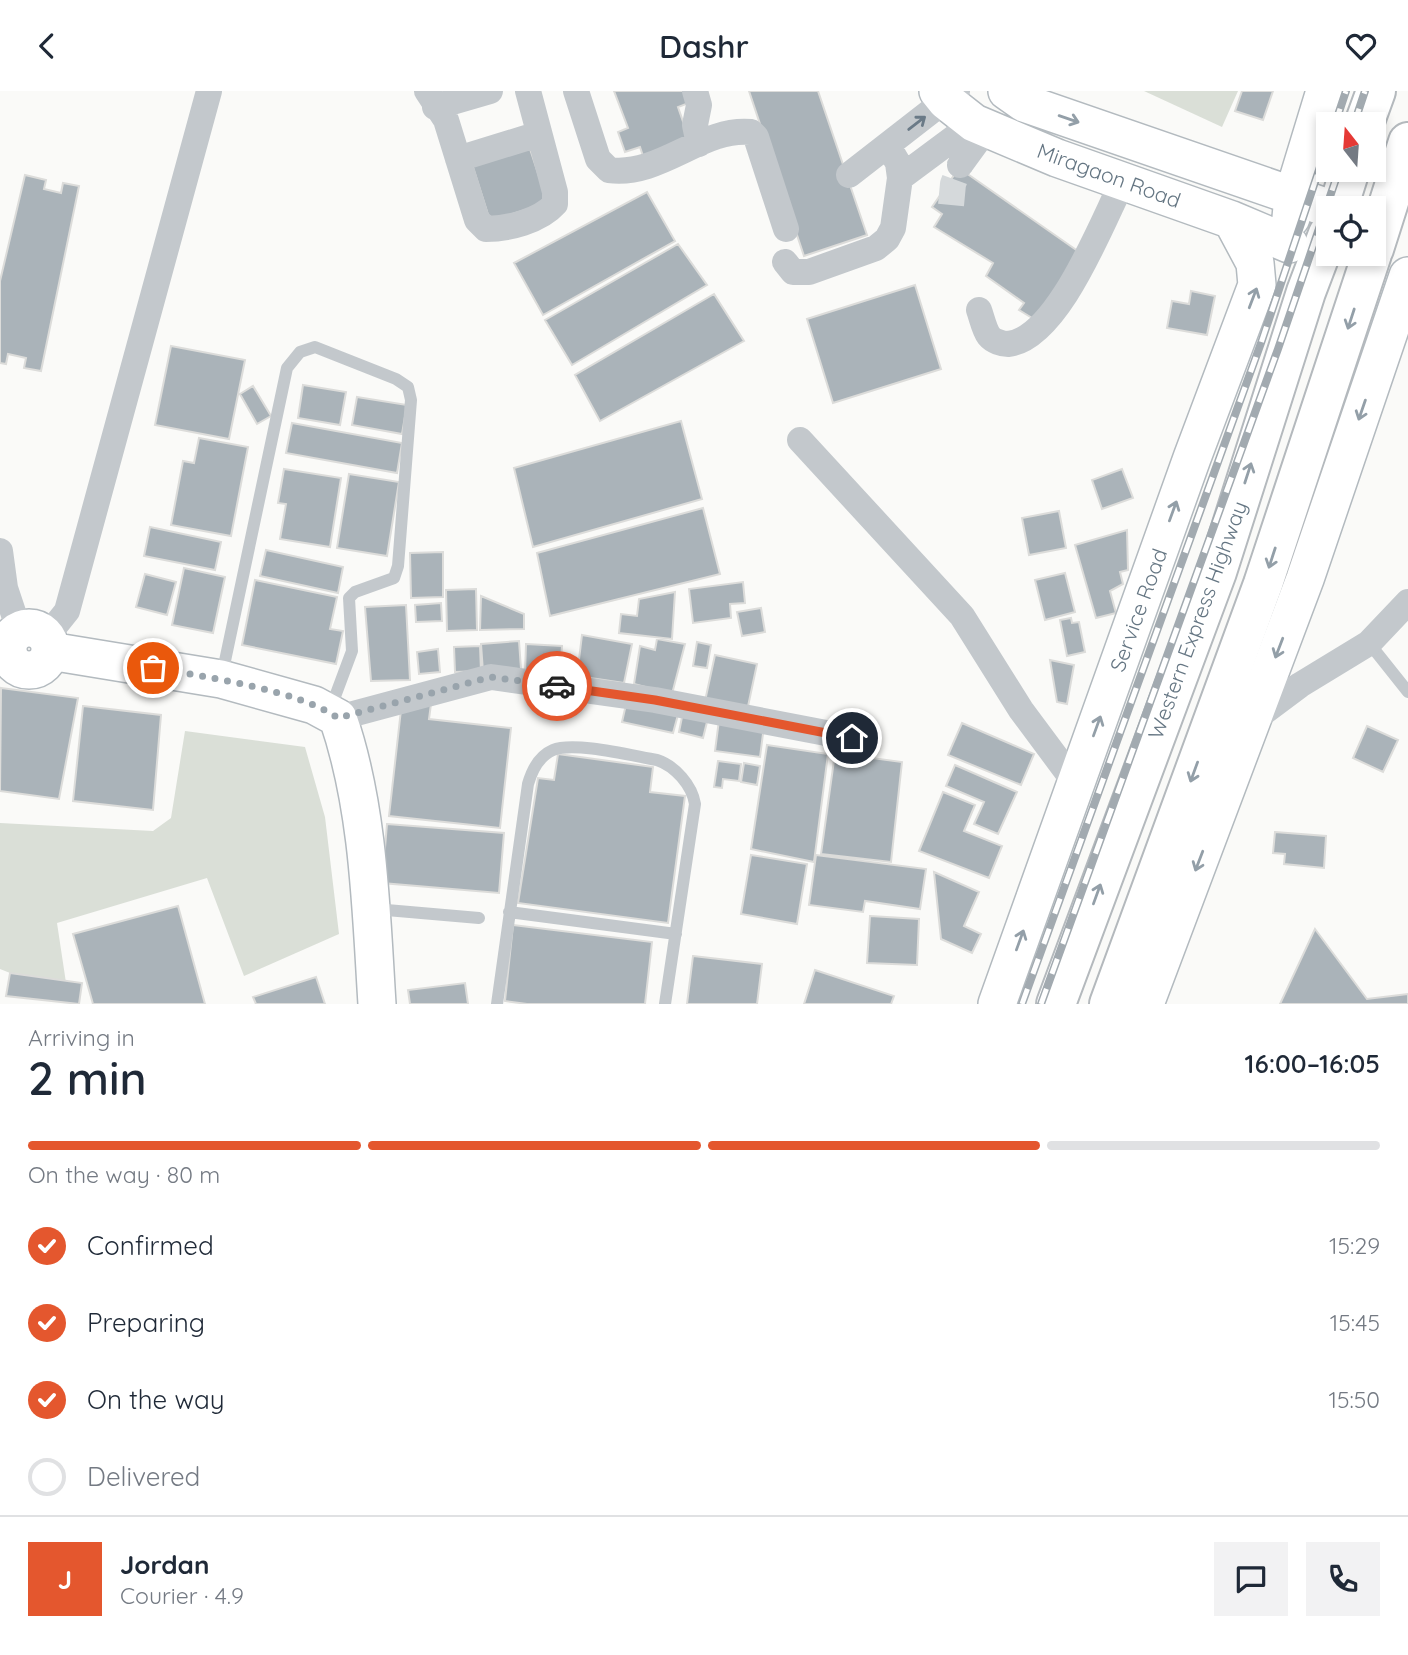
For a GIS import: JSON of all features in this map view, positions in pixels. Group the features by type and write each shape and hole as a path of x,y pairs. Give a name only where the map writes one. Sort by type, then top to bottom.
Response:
{"highway":[{"path":"1368,112 1376,91"},
{"path":"1386,232 1397,217 1408,142"},
{"name":"Western Express Highway","path":"1056,1004 1217,572 1316,266"},
{"path":"1109,1004 1264,584 1368,266"}],"main road":[{"name":"Miragaon Road","path":"1007,91 1024,103 1316,204"},
{"path":"1306,292 1289,244 1293,196 1325,91"},
{"name":"Miragaon Road","path":"947,94 981,125 1289,244"},
{"name":"Service Road","path":"997,1004 1257,285 1255,263 1232,220"},
{"path":"1146,1004 1305,579 1408,276"},
{"path":"25,645 221,679 333,715 351,758 371,908 377,1004"}],"street":[{"path":"0,555 5,588 25,645 67,611 209,91"},
{"path":"490,91 431,99 446,120 477,221 486,229 500,229 547,213 555,204 555,192 528,91"},
{"path":"576,91 598,159 609,170 643,169 699,144 746,132 757,137 786,229"},
{"path":"695,91 698,105 695,125 699,144"},
{"path":"849,175 888,146 947,94"},
{"path":"960,165 981,125"},
{"path":"901,178 981,125"},
{"path":"458,159 539,134"},
{"path":"785,262 793,272 809,272 876,249 887,239 893,228 901,178 898,163 888,146"},
{"path":"979,310 990,337 1003,345 1020,342 1035,333 1067,292 1123,181"},
{"path":"800,440 962,616 1021,710 1076,785"},
{"path":"1252,721 1300,685 1369,643 1408,602"},
{"path":"333,715 491,677 655,700 852,738"}],"lane":[{"path":"221,679 287,368 300,352 314,347 396,379 408,387 411,400 398,566 394,578 355,592 349,599 352,651 333,715"},
{"path":"1369,643 1408,692"},
{"path":"497,1004 531,773 542,756 564,747 657,759 666,763 689,785 695,804 665,1004"},
{"path":"371,908 480,918"},
{"path":"509,912 676,934"}],"shaded area":[{"path":"1144,91 1238,91 1222,127"},
{"path":"185,731 305,747 325,817 339,934 244,976 207,878 57,923 68,996 0,969 0,823 153,831 171,818"}],"building":[{"path":"614,91 690,91 694,101 678,107 689,139 643,156 640,147 625,152 618,132 628,128"},
{"path":"749,91 818,91 867,235 804,256"},
{"path":"1242,91 1273,91 1263,120 1235,111"},
{"path":"527,140 548,203 490,221 470,158"},
{"path":"959,168 1082,254 1037,321 1019,310 1024,303 986,276 993,263 934,227 942,214 932,207"},
{"path":"25,175 46,180 44,189 61,193 63,183 79,186 41,371 24,368 26,358 8,354 6,364 0,363 0,281"},
{"path":"647,192 675,241 543,315 514,263"},
{"path":"678,244 707,285 572,365 545,320"},
{"path":"915,285 941,369 833,403 807,319"},
{"path":"1191,291 1215,296 1207,335 1167,328 1172,301 1189,304"},
{"path":"714,294 744,341 600,421 575,375"},
{"path":"171,346 245,360 229,439 155,425"},
{"path":"303,385 346,392 340,425 298,418"},
{"path":"253,386 271,416 257,424 240,394"},
{"path":"357,397 407,405 402,434 352,425"},
{"path":"681,421 702,499 533,547 514,468"},
{"path":"292,423 402,443 397,473 286,453"},
{"path":"199,438 248,447 231,536 171,525 183,461 194,463"},
{"path":"284,469 341,478 330,547 280,539 286,504 278,503"},
{"path":"1122,469 1133,498 1102,509 1092,480"},
{"path":"349,474 399,482 387,556 337,548"},
{"path":"703,508 720,574 550,616 537,553"},
{"path":"1059,511 1066,548 1029,555 1022,518"},
{"path":"150,527 221,542 215,570 144,556"},
{"path":"1127,530 1128,570 1120,572 1123,584 1110,591 1116,613 1096,618 1075,545"},
{"path":"266,550 343,567 338,593 260,576"},
{"path":"443,552 443,597 411,598 410,553"},
{"path":"184,568 225,577 213,633 172,625"},
{"path":"1065,573 1075,612 1045,620 1035,580"},
{"path":"145,574 176,582 167,615 136,607"},
{"path":"255,580 337,597 330,629 343,631 336,664 242,645"},
{"path":"743,582 745,603 730,604 731,618 693,623 689,589"},
{"path":"476,589 477,630 447,631 446,590"},
{"path":"675,592 672,639 619,633 621,614 637,616 639,599"},
{"path":"481,596 524,614 524,629 480,630"},
{"path":"441,603 442,621 416,622 415,605"},
{"path":"406,605 410,680 371,681 365,607"},
{"path":"761,608 765,632 742,636 737,612"},
{"path":"1071,618 1072,623 1079,622 1085,652 1067,656 1060,620"},
{"path":"582,635 632,644 624,683 577,676"},
{"path":"657,639 685,644 672,694 634,684 640,646 655,650"},
{"path":"519,641 521,669 483,672 481,644"},
{"path":"697,642 711,645 707,668 693,666"},
{"path":"526,644 562,646 560,675 525,673"},
{"path":"480,646 481,671 455,672 454,647"},
{"path":"438,649 440,672 419,674 417,652"},
{"path":"715,655 757,664 747,711 705,701"},
{"path":"1050,660 1074,665 1067,704 1057,702"},
{"path":"1,688 78,698 59,799 0,791"},
{"path":"627,700 679,711 673,733 622,722"},
{"path":"402,701 431,704 429,719 511,728 500,828 389,816"},
{"path":"83,706 161,715 153,810 73,801"},
{"path":"683,712 708,718 703,738 679,732"},
{"path":"719,720 764,726 760,757 715,751"},
{"path":"962,723 1034,754 1021,785 948,755"},
{"path":"1367,726 1398,740 1383,772 1353,758"},
{"path":"767,745 828,754 814,862 751,849"},
{"path":"835,753 902,762 891,862 821,854"},
{"path":"558,754 653,767 650,792 685,796 668,923 518,903 538,778 554,780"},
{"path":"718,761 741,764 739,781 723,779 722,788 714,787"},
{"path":"744,763 760,766 757,785 741,782"},
{"path":"955,765 1017,792 998,834 974,824 984,802 946,786"},
{"path":"943,792 975,805 964,831 1002,846 989,878 919,851"},
{"path":"387,824 504,833 499,893 382,883"},
{"path":"1275,832 1326,836 1324,868 1284,864 1285,854 1273,853"},
{"path":"751,855 807,864 797,924 741,914"},
{"path":"816,855 926,869 920,909 865,901 863,912 809,905"},
{"path":"934,872 979,892 964,926 981,934 972,953 941,939"},
{"path":"178,906 205,1004 93,1004 73,934"},
{"path":"870,916 919,919 917,965 867,963"},
{"path":"513,925 652,942 645,1004 527,1004 505,1001"},
{"path":"1315,929 1367,999 1408,994 1408,1004 1280,1004"},
{"path":"693,956 762,964 757,1004 687,1004"},
{"path":"815,970 894,996 891,1004 804,1004"},
{"path":"10,973 82,983 79,1004 6,996"},
{"path":"316,977 325,1004 256,1004 253,997"},
{"path":"465,983 468,1004 410,1004 408,990"}],"tunnel":[{"path":"951,205 953,184 960,165"}],"railway":[{"path":"1339,112 1346,91"},
{"path":"1358,112 1365,91"},
{"path":"1022,1004 1261,343 1316,179"},
{"path":"1041,1004 1278,349 1335,182"}],"way so far":[{"path":"153,668 221,679 314,705 338,718 491,677 557,686"}],"route":[{"path":"557,686 655,700 852,738"}]}
